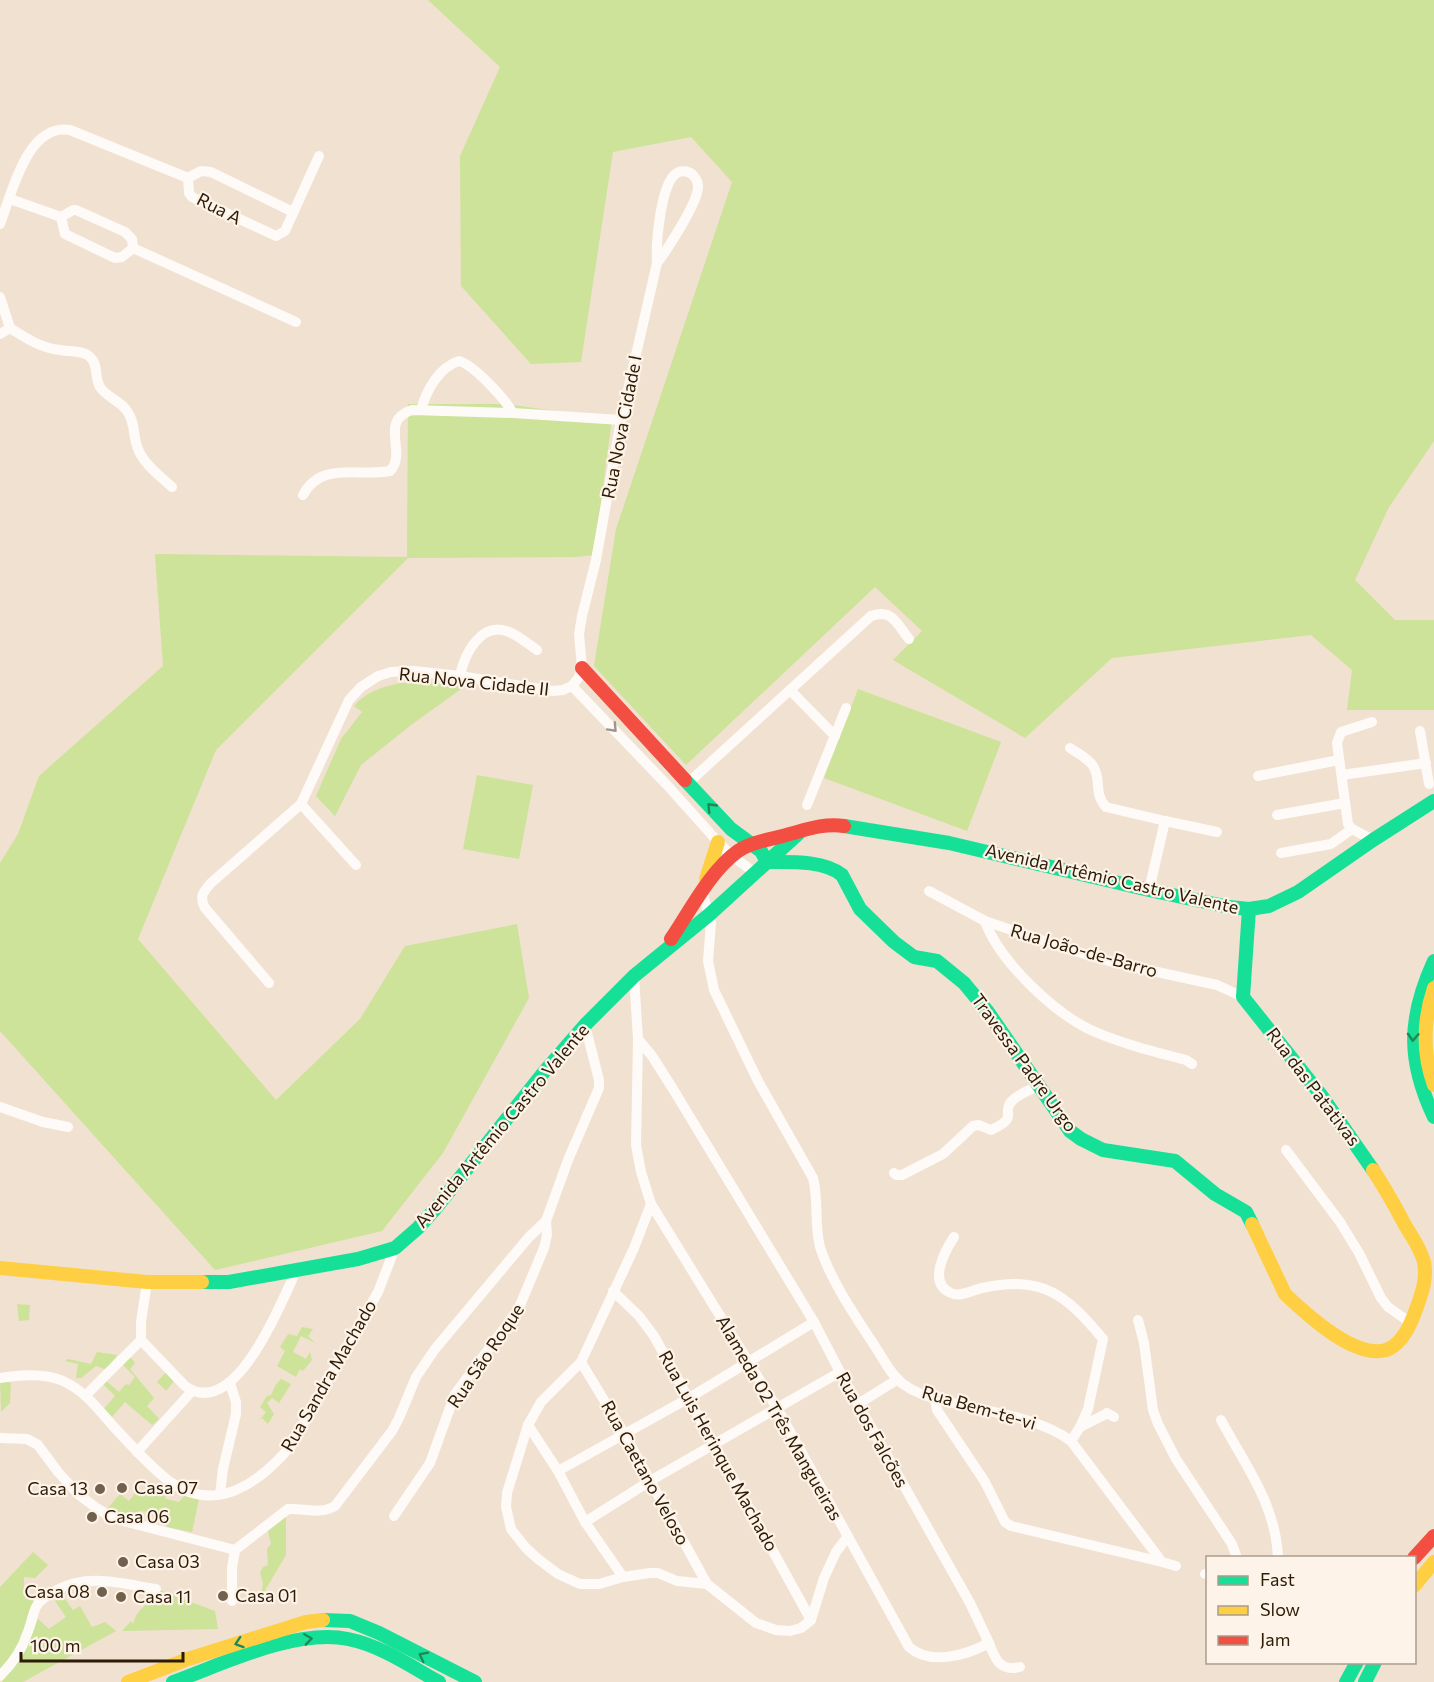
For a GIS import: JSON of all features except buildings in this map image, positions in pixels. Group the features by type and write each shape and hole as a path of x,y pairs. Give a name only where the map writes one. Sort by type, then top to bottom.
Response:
{"main road":[{"path":"582,668 731,829 764,854 767,862"},
{"name":"Avenida Artêmio Castro Valente","path":"663,951 711,878 732,856 752,845 826,825 841,825 949,843 1149,890 1249,909 1269,906 1298,892 1372,840 1434,801"},
{"name":"Avenida Artêmio Castro Valente","path":"0,1268 147,1282 208,1283 296,1271 358,1259 395,1248 436,1208 544,1072 585,1025 634,976 710,914 799,833"},
{"path":"702,891 718,842"},
{"name":"Travessa Padre Urgo","path":"767,862 803,862 837,871 842,875 860,909 894,942 914,957 938,961 964,983 988,1012 1070,1131 1090,1147 1175,1161 1215,1194 1246,1212 1285,1294 1312,1319 1343,1339 1360,1348 1374,1351 1385,1350 1402,1337 1411,1323 1423,1290 1425,1266 1422,1255"},
{"path":"1243,997 1249,909"},
{"path":"1434,961 1422,985 1416,1007 1412,1038 1413,1057 1419,1082 1434,1117"},
{"path":"1434,988 1425,1021 1425,1052 1434,1085"},
{"name":"Rua das Patativas","path":"1243,997 1347,1129 1390,1197 1422,1255"},
{"path":"1415,1556 1434,1536"},
{"path":"1416,1584 1434,1562"},
{"path":"128,1682 188,1659 296,1625 330,1620 350,1622 379,1633 475,1682"},
{"path":"173,1682 248,1654 309,1637 346,1639 382,1650 439,1682"},
{"path":"1346,1682 1356,1664"},
{"path":"1365,1682 1374,1664"}],"street":[{"path":"0,224 31,148 52,130 70,130 188,178"},
{"name":"Rua A","path":"293,212 211,172 201,171 188,178 189,193 192,196 270,234 281,235 285,231 318,156"},
{"name":"Rua Nova Cidade I","path":"582,668 580,625 596,560 621,420 657,263 657,237 668,185 679,171 687,171 694,177 698,189 696,196 671,243 657,263"},
{"path":"10,199 61,217 76,210 125,232 132,239 134,248"},
{"path":"61,217 65,234 115,258 122,257 134,248"},
{"path":"134,248 296,322"},
{"path":"0,297 5,331 36,344 56,350 86,354 92,358 96,364 100,387 128,412 140,453 172,488"},
{"path":"421,410 427,391 453,363 459,361 468,365 501,397 513,413"},
{"path":"303,495 308,485 322,475 390,471 395,462 396,420 405,412 421,410 513,413 621,420"},
{"path":"667,785 683,778 791,691 871,616 880,612 889,615 909,639"},
{"path":"460,676 468,653 475,642 488,632 496,630 510,632 537,650"},
{"path":"582,668 572,686 718,842 754,872"},
{"name":"Rua Nova Cidade II","path":"269,983 205,908 201,900 202,895 211,882 300,804 343,711 361,687 378,676 392,672 414,671 460,676 545,691 563,690 572,686"},
{"path":"791,691 835,736"},
{"path":"807,805 846,708"},
{"path":"1371,722 1341,732 1337,743 1348,824 1352,829 1372,840"},
{"path":"1420,731 1429,784"},
{"path":"1070,748 1094,766 1097,793 1106,807 1217,832"},
{"path":"1258,776 1339,760"},
{"path":"1342,775 1426,763"},
{"path":"1277,815 1345,803"},
{"path":"300,804 356,865"},
{"path":"1149,890 1164,821"},
{"path":"718,842 731,829"},
{"path":"1281,853 1331,844 1352,829"},
{"name":"Rua Bem-te-vi","path":"702,891 710,914 709,971 721,1008 758,1081 813,1178 817,1193 820,1247 839,1289 898,1379 909,1388 934,1399 1026,1421 1060,1432 1071,1441 1162,1562"},
{"name":"Rua João-de-Barro","path":"929,891 985,921 1116,963 1217,986 1243,997"},
{"path":"985,921 990,935 1026,981 1079,1025 1186,1060 1192,1064"},
{"name":"Alameda 02 Três Mangueiras","path":"634,976 638,1040 636,1145 641,1172 651,1204 777,1408 848,1536 836,1552 824,1578 811,1620"},
{"path":"232,1601 232,1569 235,1550 288,1509 318,1512 335,1506 392,1431 416,1377 435,1349 546,1221 568,1160 599,1088 585,1025"},
{"name":"Rua dos Falcões","path":"638,1040 652,1056 673,1089 814,1322 970,1603 995,1659 1006,1668 1020,1667"},
{"path":"894,1173 902,1175 943,1154 965,1131 973,1126 979,1125 991,1130 1005,1123 1009,1117 1011,1101 1038,1086"},
{"path":"0,1107 43,1122 68,1126"},
{"path":"1286,1150 1340,1222 1359,1253 1381,1298 1411,1323"},
{"path":"651,1204 634,1248 581,1362 541,1402 528,1425 507,1493 506,1507 511,1529 538,1559 558,1574 580,1584 599,1584 623,1577 658,1574 677,1581 707,1584 764,1627 790,1631 801,1628 811,1620"},
{"name":"Rua São Roque","path":"394,1516 430,1462 456,1394 518,1310 544,1248 547,1235 546,1221"},
{"path":"954,1237 940,1263 940,1283 948,1293 963,1294 1000,1284 1020,1284 1044,1288 1063,1297 1103,1339 1088,1409 1071,1441"},
{"name":"Rua Sandra Machado","path":"0,1378 35,1376 55,1378 86,1395 160,1474 182,1488 208,1496 220,1494 247,1485 262,1476 290,1447 378,1292 395,1248"},
{"path":"147,1282 141,1322 141,1340 192,1391 209,1393 220,1390 230,1383 257,1349 296,1271"},
{"name":"Rua Luis Herinque Machado","path":"613,1291 639,1316 654,1336 811,1620"},
{"path":"1138,1320 1144,1342 1153,1410 1158,1424 1176,1459 1232,1544 1237,1556"},
{"path":"558,1472 689,1398 814,1322"},
{"path":"86,1395 141,1340"},
{"name":"Rua Caetano Veloso","path":"581,1362 625,1435 707,1584"},
{"path":"585,1522 650,1481 840,1372"},
{"path":"858,1404 898,1379"},
{"path":"220,1494 236,1414 236,1402 230,1383"},
{"path":"137,1452 192,1391"},
{"path":"934,1399 937,1410 985,1482 1005,1522 1017,1527 1176,1566"},
{"path":"1080,1427 1107,1413 1114,1417"},
{"path":"1221,1420 1260,1485 1269,1508 1278,1556"},
{"path":"528,1425 558,1472 585,1522 623,1577"},
{"path":"0,1438 32,1440 44,1451 54,1467 78,1494 108,1515 126,1522 235,1550"},
{"path":"848,1536 909,1647 915,1652 928,1657 962,1654 989,1643"},
{"path":"0,1676 11,1665 27,1636 37,1605 48,1595 66,1585 85,1581 156,1588"}],"green space":[{"path":"428,0 1434,0 1434,441 1389,507 1355,580 1395,620 1434,620 1434,710 1347,710 1352,670 1311,635 1112,658 1025,738 893,660 922,631 875,587 686,765 594,666 616,529 732,182 691,137 613,152 581,362 531,364 461,286 460,156 500,67"},
{"path":"408,404 506,404 612,419 594,555 408,558 216,750 138,939 276,1100 360,1019 405,946 517,924 529,998 443,1153 382,1231 215,1270 0,1031 0,863 18,834 39,776 163,666 155,554 407,557"},
{"path":"401,683 468,684 361,765 335,816 316,796 341,739 362,712 354,706 375,690"},
{"path":"858,689 1001,742 967,831 824,778"},
{"path":"477,775 533,785 519,859 463,849"},
{"path":"17,1304 30,1305 29,1320 19,1321"},
{"path":"302,1327 313,1329 308,1336 315,1343 301,1336 293,1352 306,1359 310,1352 312,1360 303,1371 300,1369 296,1377 277,1366 285,1351 280,1347 288,1334 297,1336"},
{"path":"97,1352 117,1355 107,1370 96,1366 81,1378 76,1378 78,1364 65,1361 68,1359 91,1364"},
{"path":"130,1357 135,1363 130,1369 154,1398 147,1406 159,1419 152,1425 125,1402 112,1417 104,1409 115,1396 101,1382 105,1380 119,1392 126,1384 129,1385 135,1377 120,1362"},
{"path":"167,1371 174,1381 166,1391 157,1382"},
{"path":"0,1379 11,1383 10,1403 1,1412"},
{"path":"281,1379 291,1384 279,1403 272,1398 267,1403 274,1414 268,1424 262,1418 266,1412 260,1407 267,1396 271,1395 275,1386"},
{"path":"147,1489 163,1491 166,1499 179,1502 184,1496 199,1499 192,1532 167,1527 160,1514 152,1512 153,1509 151,1512 139,1511 139,1518 106,1510 120,1494 129,1501 136,1492 141,1493"},
{"path":"286,1513 286,1555 261,1597 263,1583 260,1573 263,1567 268,1565 267,1549 271,1544 267,1527"},
{"path":"33,1552 48,1565 35,1578 24,1577 24,1590 32,1597 35,1606 23,1641 0,1672 0,1587"},
{"path":"159,1590 215,1611 218,1629 122,1631 131,1621 133,1624 142,1609 157,1599"},
{"path":"62,1595 73,1610 80,1606 92,1627 105,1622 116,1631 23,1682 3,1682 24,1649 38,1619 49,1629 66,1617 55,1601"}],"traffic: fast":[{"path":"685,780 731,829 761,851 767,862 816,864 835,870 842,875 860,909 894,942 914,957 937,961 964,983 988,1012 1070,1131 1103,1150 1175,1161 1215,1194 1246,1212 1252,1224"},
{"path":"844,826 949,843 1149,890 1249,909 1269,906 1298,892 1434,801"},
{"path":"202,1282 229,1282 358,1259 395,1248 436,1208 544,1072 585,1025 634,976 710,914 799,833"},
{"path":"1249,909 1243,997 1321,1095 1373,1170"},
{"path":"1434,961 1419,1001 1414,1039 1419,1077 1434,1117"},
{"path":"323,1620 350,1621 379,1633 475,1682"},
{"path":"173,1682 283,1643 328,1637 348,1639 372,1646 439,1682"},
{"path":"1346,1682 1356,1664"},
{"path":"1365,1682 1374,1664"}],"traffic: slow":[{"path":"706,879 718,842"},
{"path":"1434,988 1425,1036 1427,1061 1434,1085"},
{"path":"1252,1224 1285,1294 1294,1303 1331,1333 1346,1342 1373,1351 1391,1348 1404,1336 1410,1325 1423,1289 1425,1269 1419,1248 1373,1170"},
{"path":"0,1268 147,1282 202,1282"},
{"path":"1416,1584 1434,1562"},
{"path":"128,1682 188,1659 306,1622 323,1620"}],"traffic: jam":[{"path":"582,668 685,780"},
{"path":"671,939 718,869 738,851 756,843 810,828 830,825 844,826"},
{"path":"1416,1556 1434,1536"}],"place":[{"name":"Casa 07","path":"122,1488"},
{"name":"Casa 13","path":"100,1489"},
{"name":"Casa 06","path":"92,1517"},
{"name":"Casa 03","path":"123,1562"},
{"name":"Casa 08","path":"102,1592"},
{"name":"Casa 01","path":"223,1596"},
{"name":"Casa 11","path":"121,1597"}]}
